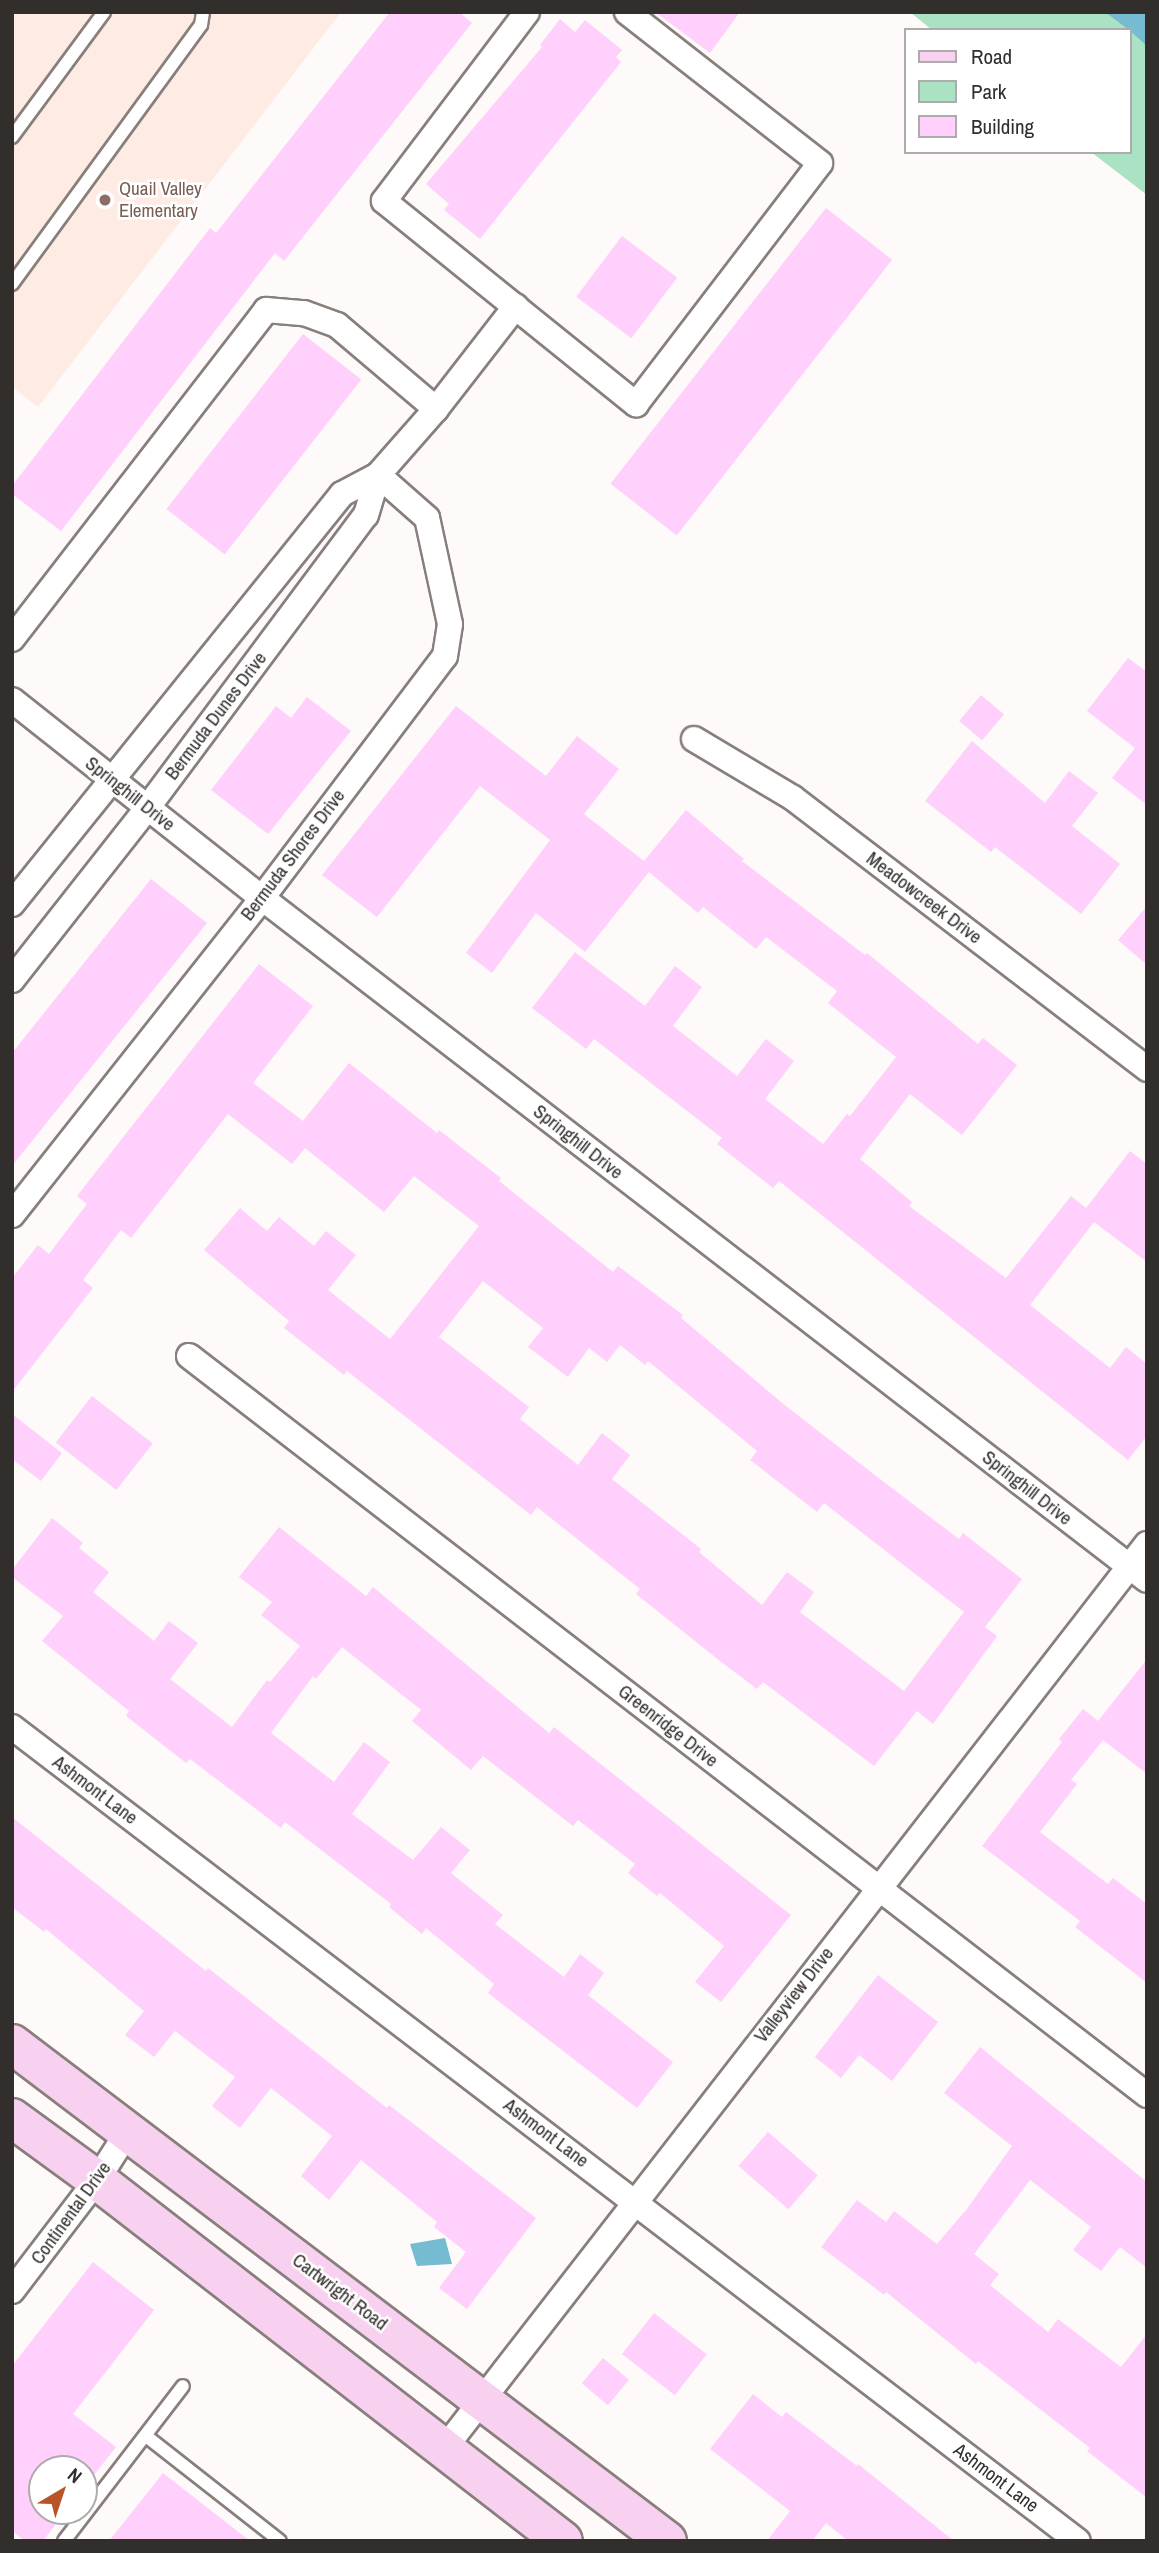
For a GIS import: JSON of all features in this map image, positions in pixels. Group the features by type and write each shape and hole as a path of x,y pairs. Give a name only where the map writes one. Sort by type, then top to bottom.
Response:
{"main road":[{"name":"Cartwright Road","path":"12,2044 667,2541"},
{"path":"12,2118 97,2180 562,2541"}],"street":[{"path":"527,12 384,201 636,404 820,163 627,12"},
{"name":"Bermuda Dunes Drive","path":"12,904 342,494 378,475 436,409 516,306"},
{"path":"12,639 266,310 304,313 337,325 436,409"},
{"name":"Bermuda Dunes Drive","path":"12,980 148,807 366,515 378,475"},
{"name":"Bermuda Shores Drive","path":"17,1200 262,898 446,656 450,624 427,518 378,475"},
{"name":"Springhill Drive","path":"12,700 111,781 1138,1573"},
{"name":"Meadowcreek Drive","path":"694,739 793,798 1147,1069"},
{"name":"Greenridge Drive","path":"189,1356 1147,2095"},
{"name":"Valleyview Drive","path":"444,2449 877,1888 1138,1573 1147,1544"},
{"name":"Ashmont Lane","path":"12,1727 1078,2541"},
{"name":"Continental Drive","path":"12,2291 97,2180 127,2133"}],"lane":[{"path":"12,137 104,12"},
{"path":"12,284 201,25 203,12"},
{"path":"64,2541 183,2386"},
{"path":"146,2436 281,2541"}],"shaded area":[{"name":"Quail Valley Elementary","path":"12,12 341,12 38,407 12,387"}],"green space":[{"path":"910,12 1147,12 1147,195 1094,154 1131,154 1131,28 930,28"}],"water":[{"path":"1105,12 1147,12 1147,46 1131,32 1131,28 1126,28"},
{"path":"445,2238 452,2264 417,2266 410,2244"}],"building":[{"path":"390,12 459,12 472,23 284,261 275,253 61,531 12,494 12,486 210,228 216,233"},
{"path":"655,12 740,12 710,53"},
{"path":"560,19 575,32 585,20 622,50 616,57 621,62 480,239 444,210 449,204 426,184 542,47 540,45"},
{"path":"826,208 892,260 677,536 611,484"},
{"path":"622,236 677,278 631,338 576,297"},
{"path":"303,334 361,380 225,554 166,509"},
{"path":"1128,658 1147,672 1147,805 1112,778 1135,748 1087,711"},
{"path":"981,695 1004,714 982,740 959,721"},
{"path":"307,697 351,731 268,834 211,790 276,706 291,718"},
{"path":"456,706 546,776 577,736 619,769 584,814 644,861 686,810 744,859 742,861 865,955 867,953 978,1044 983,1038 1017,1065 962,1135 910,1094 860,1159 912,1202 909,1206 1006,1278 1071,1196 1086,1208 1130,1151 1147,1164 1147,1262 1094,1222 1030,1305 1110,1368 1126,1347 1147,1364 1147,1436 1128,1460 779,1181 773,1188 717,1144 722,1138 594,1039 586,1049 532,1008 575,952 645,1006 675,966 702,987 673,1026 737,1076 766,1039 794,1061 765,1099 823,1144 847,1114 850,1116 896,1057 828,1003 837,991 766,937 756,949 703,907 698,913 649,872 585,952 536,913 492,973 466,953 550,840 480,786 377,917 322,875"},
{"path":"972,741 1045,803 1069,771 1098,793 1072,826 1120,864 1081,914 995,847 991,852 925,801"},
{"path":"151,879 207,923 12,1166 12,1053"},
{"path":"1147,906 1147,965 1118,940"},
{"path":"259,964 313,1006 253,1083 303,1121 349,1063 437,1133 439,1130 501,1178 499,1181 613,1272 618,1266 683,1315 681,1318 786,1406 880,1479 959,1539 963,1533 1022,1579 985,1627 997,1636 933,1724 917,1711 874,1766 763,1682 757,1689 636,1594 640,1589 537,1507 531,1515 347,1371 344,1375 284,1328 289,1321 204,1250 240,1208 267,1231 279,1217 314,1246 326,1231 356,1255 328,1290 390,1339 479,1226 414,1176 384,1212 305,1148 292,1164 228,1114 131,1238 121,1230 83,1280 93,1288 12,1392 12,1278 38,1245 49,1254 87,1204 77,1196","holes":["483,1281 543,1328 528,1347 568,1377 589,1348 607,1362 620,1345 645,1365 648,1361 757,1451 750,1460 817,1512 824,1503 964,1612 904,1691 800,1612 814,1592 787,1572 762,1605 699,1552 701,1549 612,1479 630,1455 602,1433 578,1465 520,1419 529,1407 439,1337"]},
{"path":"92,1396 153,1443 116,1490 56,1442"},
{"path":"12,1414 62,1453 41,1481 12,1459"},
{"path":"52,1518 83,1543 79,1548 109,1572 93,1592 154,1641 169,1621 198,1643 170,1679 232,1727 267,1680 270,1682 300,1646 261,1615 272,1602 239,1577 279,1527 366,1596 373,1587 549,1733 554,1727 791,1915 721,2002 695,1982 724,1946 660,1893 657,1896 628,1873 635,1864 578,1820 573,1826 483,1756 471,1770 412,1721 421,1710 342,1647 316,1679 313,1676 271,1733 334,1782 364,1742 390,1762 352,1814 413,1860 441,1827 470,1850 451,1873 503,1915 495,1924 564,1977 580,1954 604,1973 588,1995 673,2062 637,2108 488,1993 494,1984 426,1928 422,1934 389,1907 391,1904 285,1822 281,1828 190,1759 186,1763 126,1716 129,1711 42,1641 63,1616 12,1577 12,1570"},
{"path":"1147,1659 1147,1774 1103,1740 1071,1780 1077,1784 1040,1832 1108,1884 1113,1878 1147,1904 1147,1983 1075,1927 1080,1921 982,1846 1062,1742 1059,1739 1083,1709 1098,1721"},
{"path":"12,1817 206,1971 208,1968 387,2108 389,2105 536,2218 467,2309 439,2288 466,2252 434,2227 437,2222 361,2160 329,2200 301,2176 332,2136 271,2088 240,2128 212,2106 235,2077 175,2031 154,2057 125,2035 144,2011 46,1929 44,1932 12,1907"},
{"path":"878,1975 938,2022 892,2081 859,2055 841,2078 815,2057"},
{"path":"980,2047 1147,2182 1147,2268 1120,2247 1101,2271 1073,2250 1091,2227 1030,2180 974,2254 999,2274 990,2285 1048,2332 1058,2319 1121,2367 1147,2334 1147,2498 1087,2451 1090,2448 978,2361 976,2364 886,2292 884,2295 821,2247 857,2200 886,2222 894,2211 937,2244 966,2210 1012,2146 944,2093"},
{"path":"768,2132 818,2175 788,2209 738,2166"},
{"path":"93,2262 154,2310 73,2414 116,2447 98,2470 98,2455 28,2455 28,2525 55,2525 43,2541 25,2541 12,2531 12,2366"},
{"path":"654,2313 707,2354 675,2395 622,2354"},
{"path":"603,2358 629,2380 608,2405 582,2383"},
{"path":"753,2394 782,2417 786,2412 857,2466 858,2464 954,2541 848,2541 826,2523 812,2541 767,2541 790,2511 710,2449"},
{"path":"163,2473 250,2541 109,2541"}],"place":[{"name":"Quail Valley Elementary","path":"105,200"}]}
